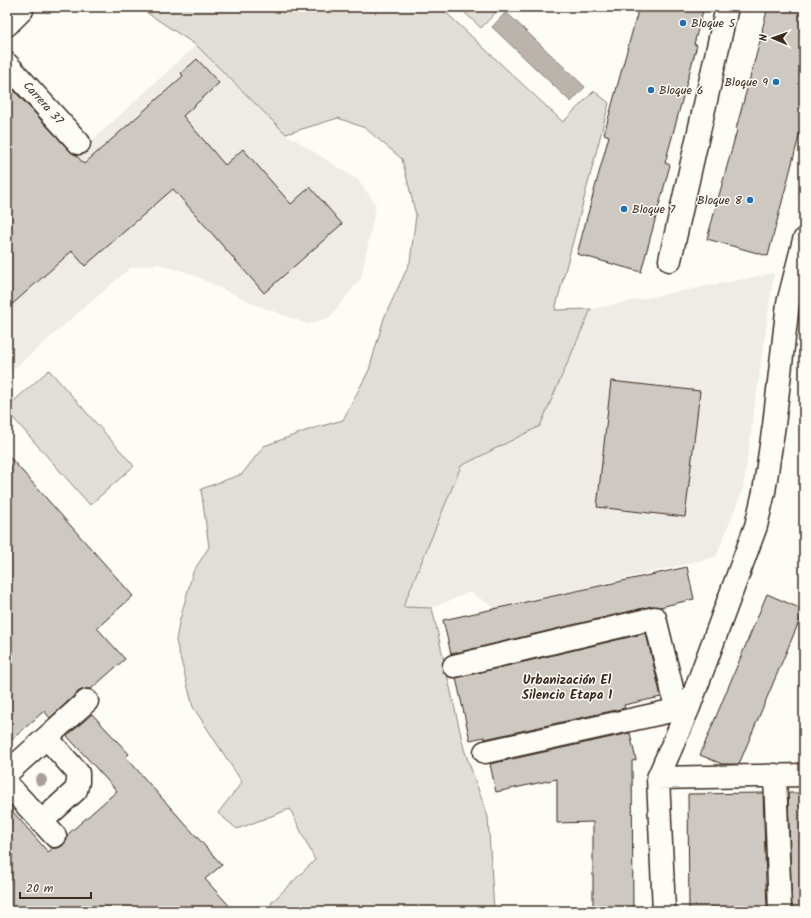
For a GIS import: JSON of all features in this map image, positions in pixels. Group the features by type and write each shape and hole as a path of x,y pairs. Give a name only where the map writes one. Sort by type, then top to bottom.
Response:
{"street":[{"path":"7,25 22,10 22,7"},
{"path":"670,260 727,7"},
{"name":"Carrera 37","path":"7,64 79,143"},
{"path":"664,911 658,778 682,708 756,526 764,492 774,425 788,303 804,240"},
{"path":"454,666 654,618 671,684 682,708"},
{"path":"7,773 87,701"},
{"path":"485,752 682,708"},
{"path":"7,784 48,829 76,790 78,773 47,738"},
{"path":"775,775 780,911"},
{"path":"658,778 804,775"}],"shaded area":[{"path":"138,7 440,7 563,122 594,91 609,103 555,310 591,309 540,426 461,466 403,607 432,608 464,749 488,817 494,911 274,911 271,903 315,860 290,809 237,829 218,813 242,782 193,707 176,641 179,623 193,572 209,547 201,489 242,474 264,446 311,429 343,420 369,370 384,318 410,262 416,215 402,159 365,128 338,118 286,134 196,45"},
{"path":"459,7 501,7 481,28"},
{"path":"506,12 585,87 571,102 492,27"},
{"path":"196,45 286,134 358,180 376,205 361,278 330,317 308,324 256,305 189,273 158,264 130,268 7,375 7,219"},
{"path":"774,273 743,489 716,557 496,609 470,592 432,608 403,607 461,466 540,426 591,309"},
{"path":"49,370 134,466 90,505 7,411 7,407"}],"building":[{"path":"639,7 704,7 694,44 697,45 665,163 670,165 641,272 577,254 609,136 604,134"},
{"path":"768,7 804,7 804,117 768,256 707,239 737,130 736,129"},
{"path":"197,59 219,83 183,116 225,165 243,149 291,204 310,187 342,224 264,293 173,189 85,266 72,251 7,309 7,83 84,164 183,76 181,73"},
{"path":"611,381 700,391 685,517 597,507"},
{"path":"7,454 133,596 97,628 125,659 91,689 79,691 50,718 44,711 7,744"},
{"path":"687,567 694,599 660,607 652,606 451,654 443,620"},
{"path":"767,594 804,610 739,764 722,764 700,755"},
{"path":"646,633 661,697 624,705 625,708 485,739 484,737 470,740 456,678"},
{"path":"92,714 129,754 126,757 222,865 205,879 234,911 7,911 7,805 48,852 53,848 58,848 63,845 67,840 67,835 117,791 67,736"},
{"path":"630,733 636,760 632,761 633,911 593,911 593,822 557,823 557,779 496,792 490,764"},
{"path":"763,793 767,911 689,911 688,794"},
{"path":"788,793 804,793 804,911 792,911"}],"place":[{"name":"Bloque 5","path":"683,23"},
{"name":"Bloque 9","path":"776,82"},
{"name":"Bloque 6","path":"651,90"},
{"name":"Bloque 8","path":"750,200"},
{"name":"Bloque 7","path":"624,209"}],"district":[{"name":"Urbanización El Silencio Etapa 1","path":"567,688"}]}
